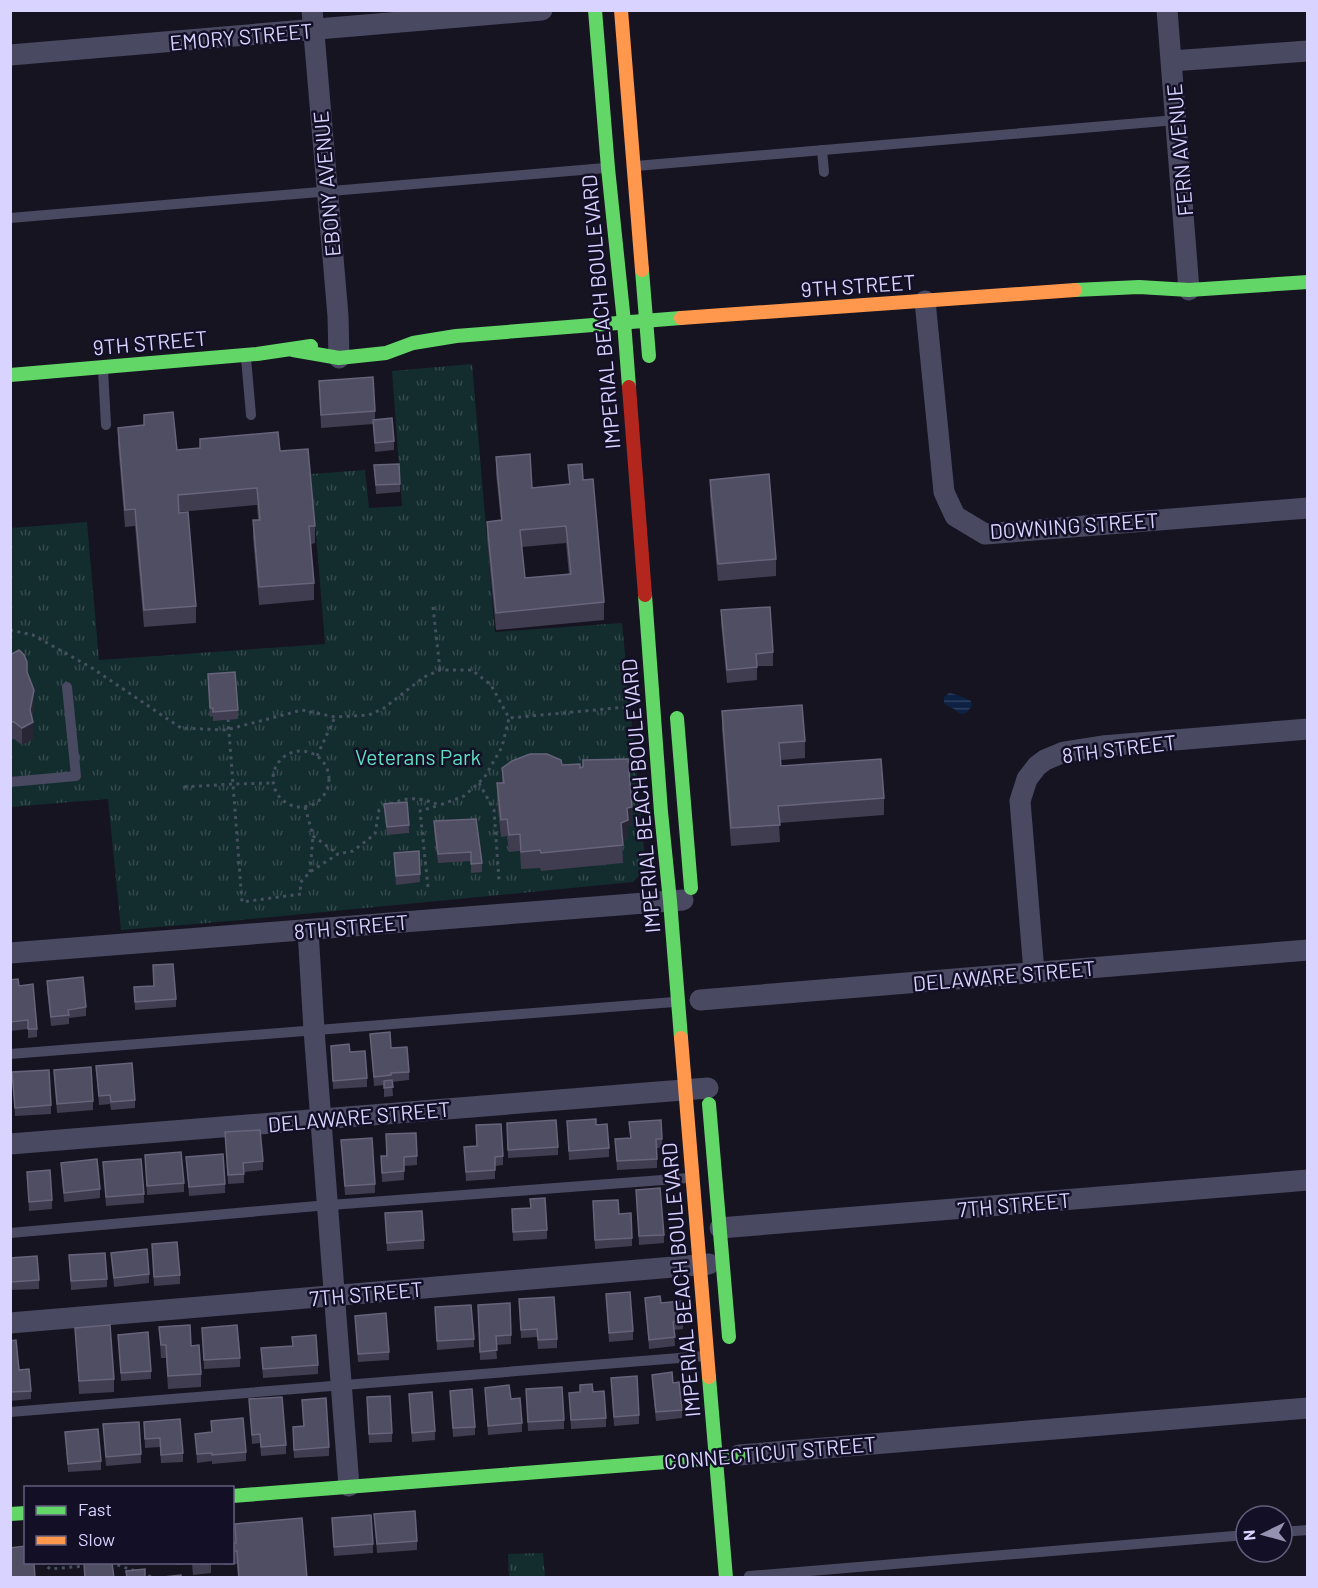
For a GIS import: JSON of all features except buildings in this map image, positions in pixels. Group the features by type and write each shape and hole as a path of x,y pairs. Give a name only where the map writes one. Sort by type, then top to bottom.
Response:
{"main road":[{"name":"IMPERIAL BEACH BOULEVARD","path":"595,10 647,321 650,370"},
{"name":"IMPERIAL BEACH BOULEVARD","path":"621,10 624,322 660,802 726,1578"},
{"name":"9TH STREET","path":"10,375 342,347 386,353 413,343 456,336 624,322 1087,289 1139,287 1189,290 1308,282"},
{"name":"9TH STREET","path":"381,340 413,343"},
{"name":"IMPERIAL BEACH BOULEVARD","path":"675,700 692,904"},
{"name":"IMPERIAL BEACH BOULEVARD","path":"707,1082 730,1355"},
{"name":"CONNECTICUT STREET","path":"234,1496 739,1455"}],"street":[{"name":"EMORY STREET","path":"10,55 313,20 542,10"},
{"name":"FERN AVENUE","path":"1167,10 1189,290"},
{"name":"EBONY AVENUE","path":"313,20 342,347"},
{"path":"1172,61 1308,51"},
{"name":"DOWNING STREET","path":"925,301 944,492 955,516 985,534 1308,508"},
{"name":"8TH STREET","path":"1034,972 1020,801 1027,779 1037,766 1054,755 1102,746 1308,729"},
{"name":"8TH STREET","path":"10,953 670,901 692,904"},
{"path":"308,930 349,1486"},
{"name":"DELAWARE STREET","path":"700,1000 1308,950"},
{"name":"DELAWARE STREET","path":"10,1144 685,1089 707,1082"},
{"name":"7TH STREET","path":"720,1228 1308,1179"},
{"name":"7TH STREET","path":"10,1323 722,1263"},
{"name":"CONNECTICUT STREET","path":"739,1455 1308,1408"}],"lane":[{"path":"10,218 1176,120"},
{"path":"822,150 824,172"},
{"path":"246,355 250,415"},
{"path":"103,367 106,425"},
{"path":"10,782 76,776 67,687"},
{"path":"10,1054 700,1000"},
{"path":"10,1233 692,1178"},
{"path":"10,1412 708,1355"},
{"path":"749,1573 1234,1536"}],"path":[{"path":"433,607 441,670"},
{"path":"10,630 33,635 92,668 181,728 226,730 302,710 335,717 369,715 384,708 424,676 441,670 472,670 490,685 509,718 502,747 484,778 464,796 420,811 428,887"},
{"path":"509,718 635,707"},
{"path":"317,756 335,717"},
{"path":"228,719 242,902 301,894 300,883 310,872 338,854 353,851 375,834 379,810 399,800 423,798 440,805"},
{"path":"294,751 306,751 317,756 327,768 329,783 323,797 315,804 305,807 296,807 284,802 275,792 272,777 275,766 283,756 294,751"},
{"path":"184,787 273,783"},
{"path":"479,783 494,810 499,880"},
{"path":"305,807 313,836 310,872"},
{"path":"313,836 338,854"},
{"path":"43,1564 50,1569 93,1565"},
{"path":"104,1564 115,1564 154,1578"}],"green space":[{"name":"Veterans Park","path":"472,364 495,632 622,623 646,868 633,882 121,930 108,799 11,807 11,528 87,522 99,660 325,644 311,474 365,470 369,508 402,506 392,371"},
{"path":"543,1553 545,1577 509,1577 508,1554"}],"water":[{"path":"949,693 971,701 972,706 966,713 960,714 944,703 944,697"}],"traffic: fast":[{"path":"595,10 629,387"},
{"path":"642,270 649,356"},
{"path":"1075,290 1139,287 1189,290 1308,282"},
{"path":"293,350 339,358 386,353 413,343 456,336 681,318"},
{"path":"10,375 257,354 311,346"},
{"path":"645,595 681,1038"},
{"path":"677,718 691,888"},
{"path":"709,1104 729,1337"},
{"path":"709,1377 726,1578"},
{"path":"234,1496 739,1455"},
{"path":"10,1514 24,1513"}],"traffic: slow":[{"path":"621,10 642,270"},
{"path":"681,318 1075,290"},
{"path":"681,1038 709,1377"}],"traffic: jam":[{"path":"629,387 645,595"}]}
